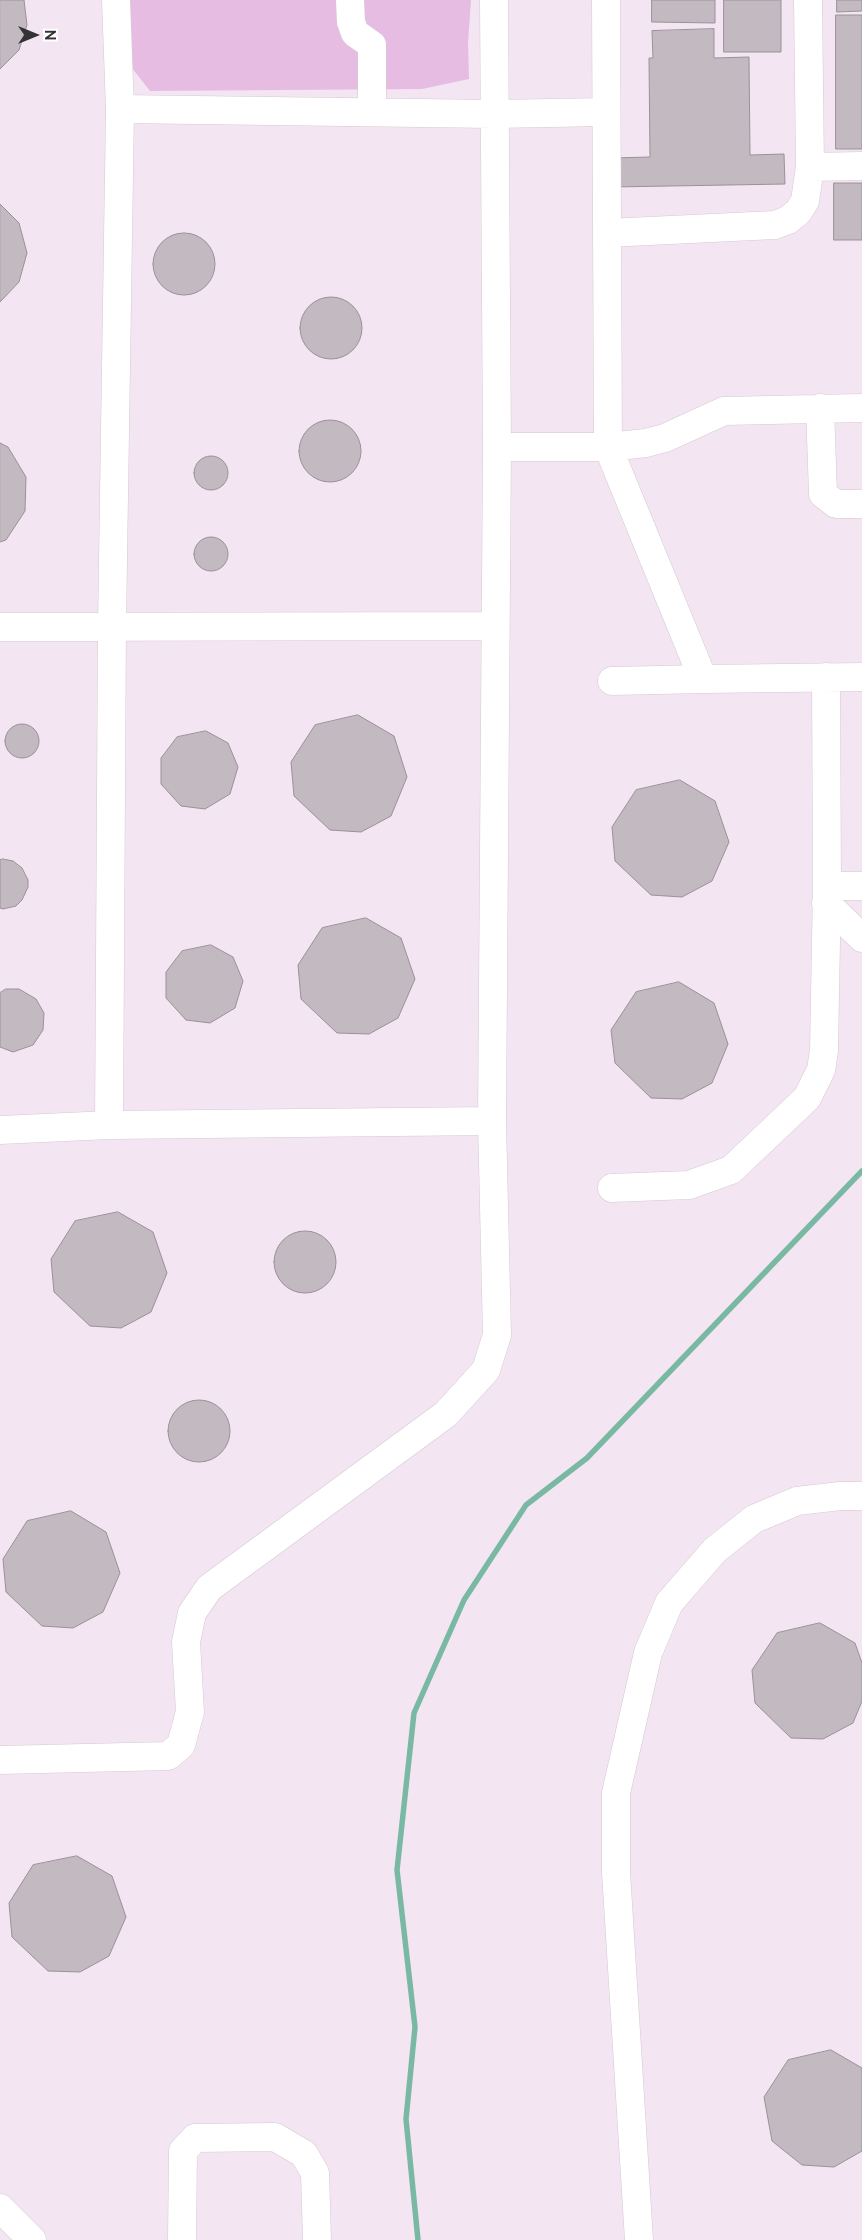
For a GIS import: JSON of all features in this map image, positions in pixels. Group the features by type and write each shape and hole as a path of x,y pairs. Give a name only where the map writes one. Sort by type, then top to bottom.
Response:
{"lane":[{"path":"109,1125 112,625 120,109 116,0"},
{"path":"350,0 351,22 355,33 372,45 372,112"},
{"path":"0,1760 168,1756 181,1745 190,1712 186,1642 192,1613 209,1588 446,1414 486,1370 497,1335 492,1121 496,447 494,0"},
{"path":"606,0 608,447 703,679"},
{"path":"607,233 776,225 788,220 798,212 805,200 810,167 808,0"},
{"path":"120,109 494,114 606,112"},
{"path":"810,167 862,166"},
{"path":"820,408 823,494 836,504 862,504"},
{"path":"496,447 608,447 646,443 664,438 724,410 862,408"},
{"path":"0,627 112,625 494,626"},
{"path":"612,1188 689,1185 731,1170 807,1098 821,1070 824,1051 826,895 826,677"},
{"path":"612,681 862,677"},
{"path":"826,895 862,886"},
{"path":"826,895 862,938"},
{"path":"0,1130 109,1125 492,1121"},
{"path":"639,2240 616,1872 616,1793 648,1653 669,1603 715,1550 754,1519 797,1501 840,1496 862,1496"},
{"path":"182,2240 181,2193 183,2150 195,2138 227,2136 275,2137 304,2154 315,2173 317,2240"},
{"path":"0,2208 32,2240"}],"shaded area":[{"path":"0,0 862,0 862,2240 0,2240"},
{"path":"121,0 471,0 468,43 469,79 422,89 150,91 117,49"}],"building":[{"path":"0,0 24,0 27,25 19,50 0,69"},
{"path":"652,0 715,0 715,23 652,22"},
{"path":"724,0 781,0 781,52 724,52"},
{"path":"837,0 862,0 862,11 837,12"},
{"path":"836,15 862,15 862,149 836,149"},
{"path":"714,29 714,58 749,57 750,155 784,154 785,184 613,187 612,158 650,157 649,58 653,58 652,31"},
{"path":"834,183 862,183 862,240 834,240"},
{"path":"0,204 19,223 27,253 19,282 0,302"},
{"path":"184,233 196,236 206,242 212,252 215,264 212,276 206,286 196,292 184,295 172,292 162,286 156,276 153,264 156,252 162,242 172,236"},
{"path":"331,297 343,300 353,306 359,316 362,328 359,340 353,350 343,356 331,359 319,356 309,350 303,340 300,328 303,316 309,306 319,300"},
{"path":"330,420 342,423 352,429 358,439 361,451 358,463 352,473 342,479 330,482 318,479 308,473 302,463 299,451 302,439 308,429 318,423"},
{"path":"0,443 8,447 26,477 25,511 6,540 0,542"},
{"path":"211,456 218,457 223,461 227,466 227,480 223,485 218,489 211,490 204,489 199,485 195,480 194,473 195,466 199,461 204,457"},
{"path":"211,537 218,538 223,542 227,547 227,561 223,566 218,570 211,571 204,570 199,566 195,561 194,554 195,547 199,542 204,538"},
{"path":"358,715 394,736 407,777 391,816 361,832 330,830 294,796 291,762 315,725"},
{"path":"22,724 29,725 34,729 38,734 38,748 34,753 29,757 22,758 15,757 10,753 6,748 5,741 6,734 10,729 15,725"},
{"path":"206,731 228,743 238,767 230,794 205,809 181,806 161,784 161,758 177,737"},
{"path":"680,780 715,801 729,842 712,881 682,897 651,895 615,861 612,827 636,790"},
{"path":"0,860 13,861 22,868 28,880 28,887 22,900 16,906 3,909 0,908"},
{"path":"366,918 401,938 415,979 398,1018 369,1034 337,1033 301,999 298,965 322,928"},
{"path":"211,945 233,957 243,981 235,1008 210,1023 186,1020 166,998 166,972 182,951"},
{"path":"679,982 714,1003 728,1044 712,1083 682,1099 651,1098 615,1063 611,1030 636,992"},
{"path":"6,989 19,989 36,999 44,1013 43,1030 33,1045 13,1052 0,1047 0,993"},
{"path":"118,1212 153,1232 167,1273 151,1312 121,1328 90,1326 54,1292 51,1259 75,1221"},
{"path":"305,1231 317,1234 327,1240 333,1250 336,1262 333,1274 327,1284 317,1290 305,1293 293,1290 283,1284 277,1274 274,1262 277,1250 283,1240 293,1234"},
{"path":"199,1400 211,1403 221,1409 227,1419 230,1431 227,1443 221,1453 211,1459 199,1462 187,1459 177,1453 171,1443 168,1431 171,1419 177,1409 187,1403"},
{"path":"71,1511 106,1532 120,1573 103,1612 73,1628 42,1626 6,1592 3,1559 27,1521"},
{"path":"820,1623 855,1643 862,1663 862,1701 853,1723 823,1739 791,1738 755,1703 752,1670 777,1633"},
{"path":"77,1856 112,1876 126,1917 109,1956 80,1972 48,1971 12,1937 9,1903 33,1865"},
{"path":"831,2050 862,2068 862,2151 834,2167 802,2165 772,2141 764,2097 788,2060"}],"waterway":[{"path":"418,2240 406,2119 415,2027 397,1870 414,1713 464,1600 526,1505 587,1458 862,1171"}]}
